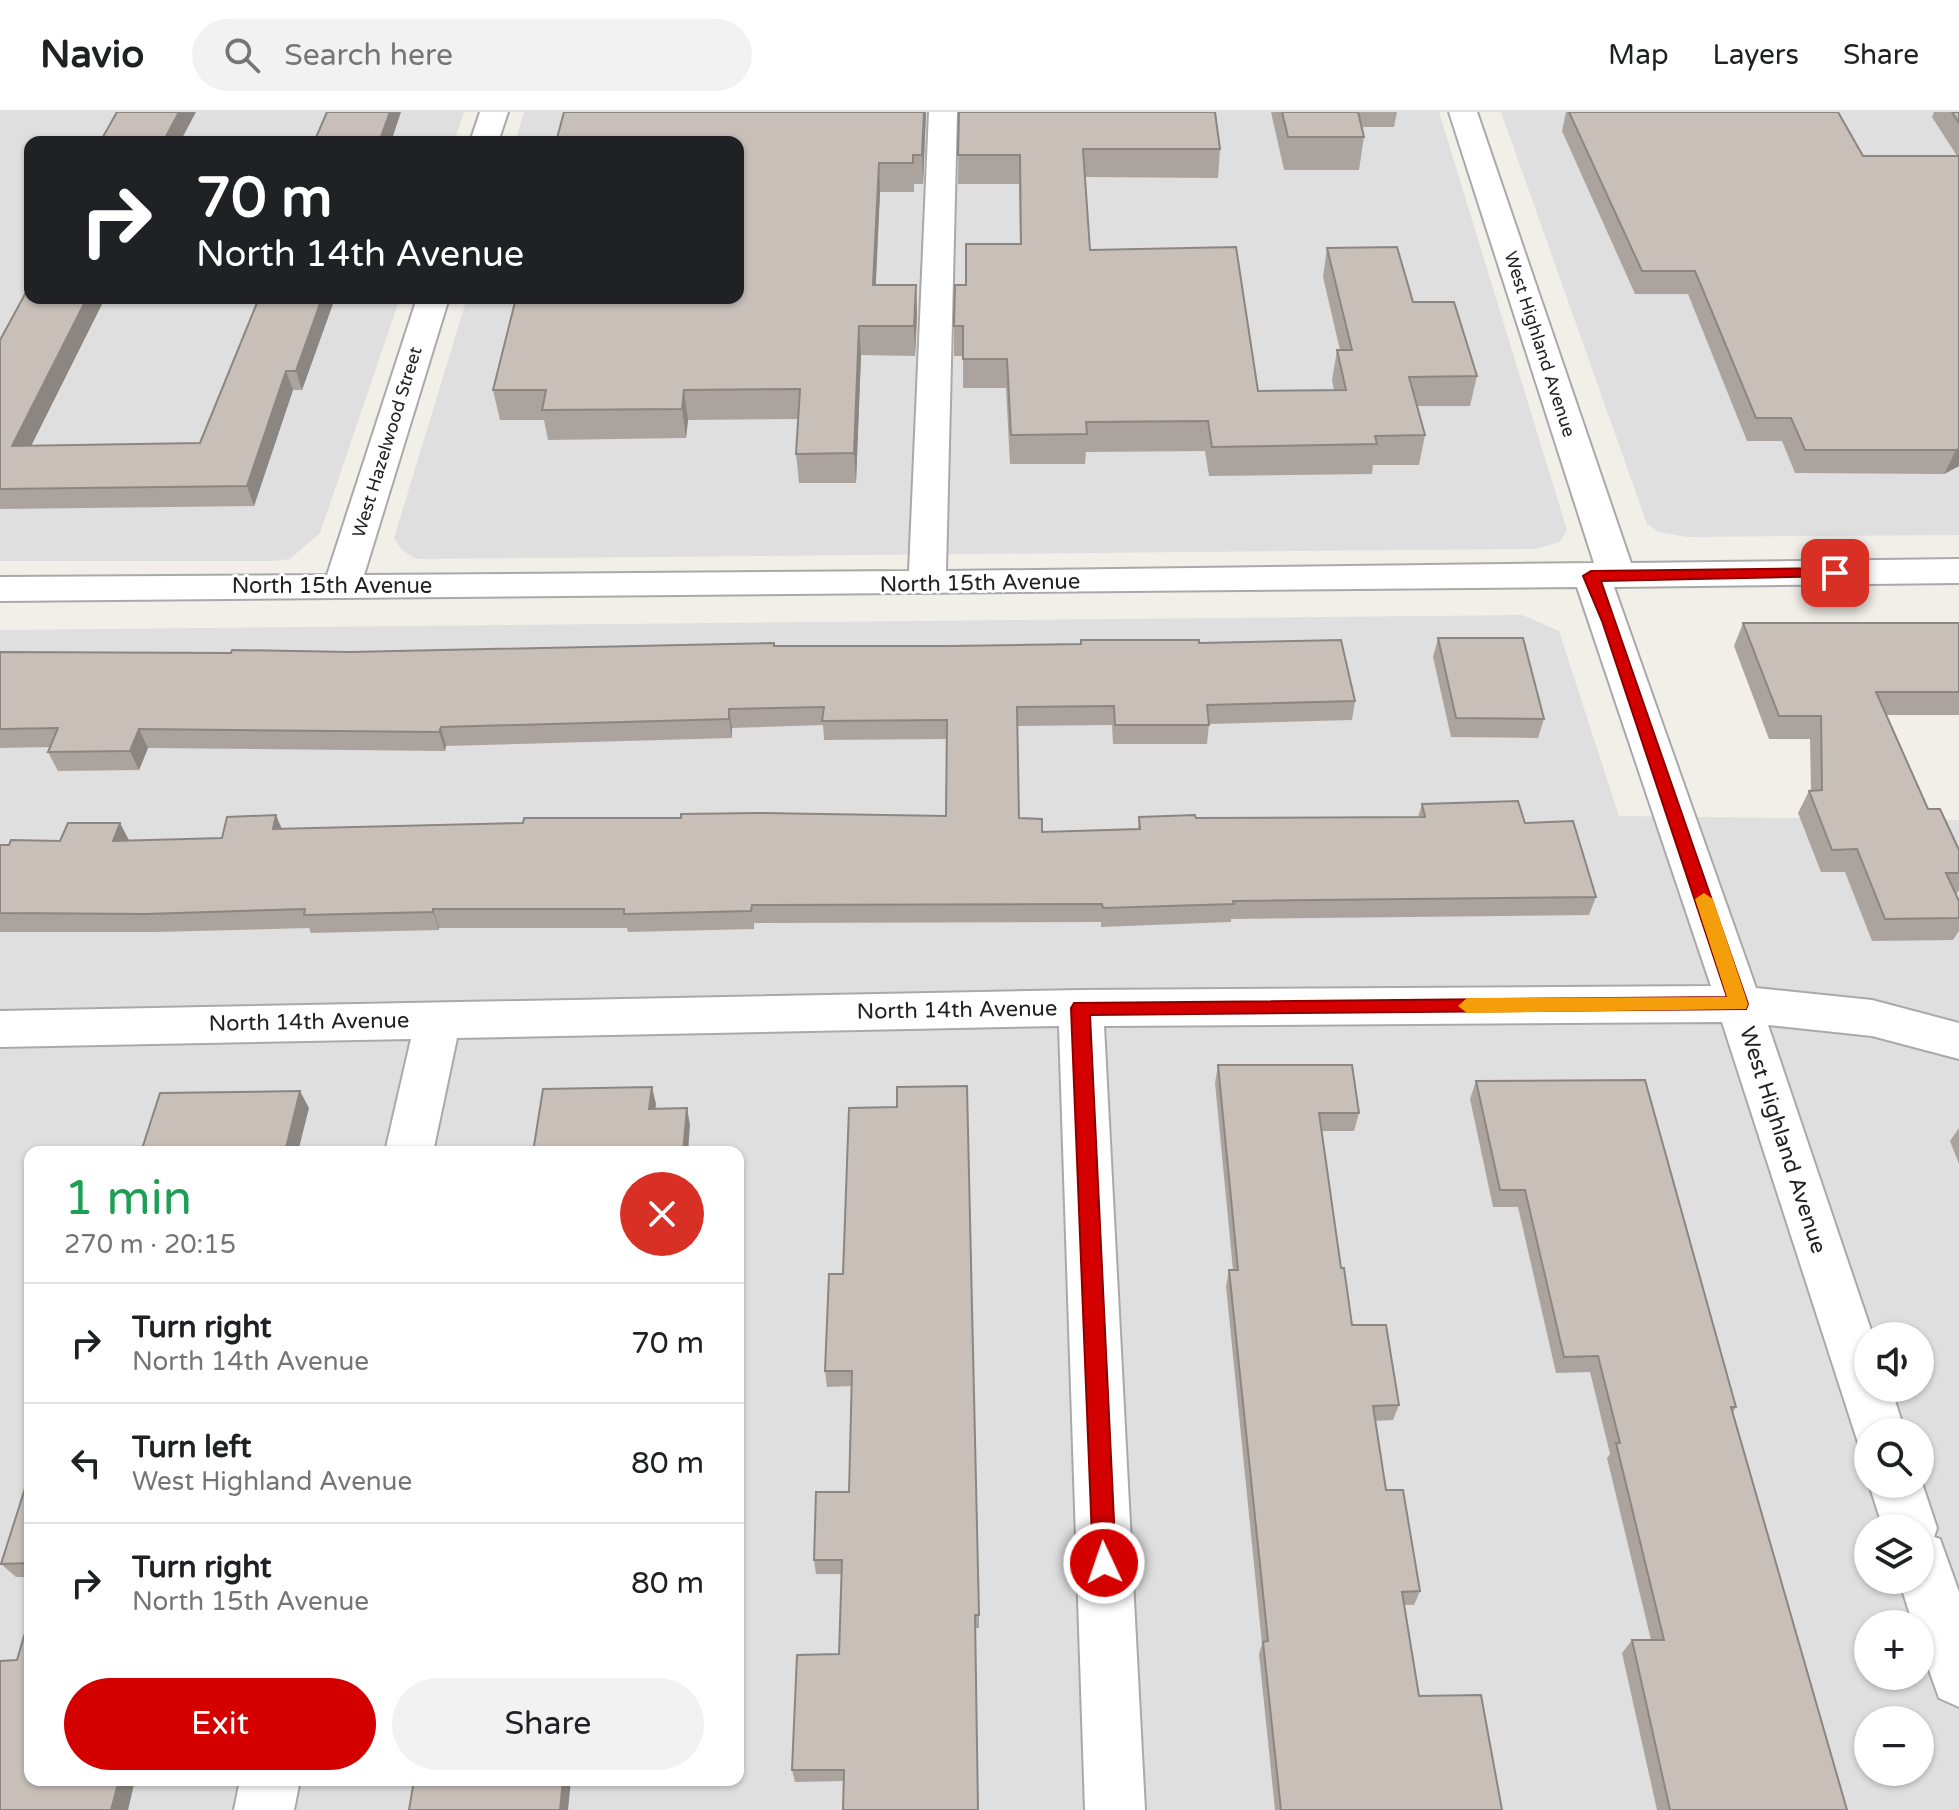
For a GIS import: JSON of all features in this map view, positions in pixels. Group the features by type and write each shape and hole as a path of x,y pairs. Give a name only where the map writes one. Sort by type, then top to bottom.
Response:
{"street":[{"path":"486,136 494,112"},
{"path":"927,583 943,112"},
{"name":"West Highland Avenue","path":"1463,112 1604,576 1609,621 1874,1418"},
{"name":"West Hazelwood Street","path":"342,586 431,304"},
{"name":"North 15th Avenue","path":"0,589 927,583 1959,571"},
{"name":"North 14th Avenue","path":"0,1029 1081,1008 1739,1004 1872,1018 1959,1041"},
{"path":"1081,1008 1115,1810"},
{"path":"410,1146 438,1019"},
{"path":"1932,1594 1959,1678"},
{"path":"264,1810 269,1786"}],"shaded area":[{"path":"0,112 464,112 456,136 24,136 24,304 398,304 320,533 290,559 0,561"},
{"path":"524,112 1439,112 1567,530 1560,542 1535,549 416,559 402,550 394,538 465,304 744,304 744,136 517,136"},
{"path":"1501,112 1959,112 1959,535 1687,537 1659,532 1647,524"},
{"path":"1522,615 1559,631 1619,816 1959,820 1959,1810 0,1810 0,630"}],"building":[{"path":"117,112 179,112 166,136 103,136"},
{"path":"327,112 390,112 381,136 317,136"},
{"path":"564,112 924,112 922,155 913,155 913,163 879,163 873,285 916,285 914,326 859,326 854,453 796,454 800,389 684,390 682,409 542,410 546,390 493,390 514,304 744,304 744,136 558,136"},
{"path":"959,112 1215,112 1220,149 1083,149 1090,250 1236,247 1258,391 1346,390 1337,350 1352,350 1327,248 1397,247 1413,302 1454,302 1477,376 1409,377 1425,435 1375,436 1377,444 1212,447 1208,421 1086,422 1087,434 1011,435 1007,359 963,359 963,326 954,326 955,285 966,285 966,244 1021,244 1020,155 958,155"},
{"path":"1282,112 1358,112 1364,137 1288,137"},
{"path":"1569,112 1838,112 1863,156 1959,156 1959,449 1805,450 1791,418 1756,418 1695,271 1642,271"},
{"path":"24,296 24,304 84,304 12,446 200,443 257,304 320,304 296,371 286,371 247,486 0,489 0,340"},
{"path":"1743,623 1959,623 1959,692 1876,692 1928,809 1940,809 1959,850 1959,873 1946,873 1959,901 1959,918 1885,919 1857,849 1832,850 1809,791 1822,790 1821,716 1779,716"},
{"path":"1438,638 1523,638 1544,719 1456,718"},
{"path":"1081,640 1199,640 1199,643 1341,640 1355,701 1207,705 1209,725 1115,725 1114,706 1017,707 1019,818 1042,819 1042,832 1140,829 1139,817 1425,817 1422,804 1518,801 1525,823 1573,821 1596,897 1233,901 1234,904 1103,908 1102,904 752,905 751,911 624,914 624,909 433,909 433,912 304,915 305,909 146,914 0,913 0,845 9,845 11,840 60,841 68,823 120,823 113,841 222,838 227,817 276,815 273,829 523,823 524,818 681,818 681,814 946,816 947,720 822,721 824,707 729,709 729,719 441,727 439,732 139,729 130,751 48,752 58,728 0,729 0,652 350,652 774,643 774,646 948,646 1081,644"},
{"path":"1218,1065 1352,1065 1359,1113 1319,1113 1352,1325 1386,1325 1399,1405 1373,1406 1386,1490 1403,1490 1420,1591 1402,1592 1419,1696 1481,1695 1502,1810 1281,1810 1263,1642 1268,1641 1229,1270 1238,1270"},
{"path":"1645,1080 1736,1407 1731,1407 1847,1810 1670,1810 1632,1640 1664,1640 1598,1356 1564,1357 1525,1190 1500,1190 1476,1081"},
{"path":"967,1086 979,1615 975,1615 978,1810 843,1810 844,1770 792,1770 797,1655 839,1654 842,1560 814,1560 816,1492 849,1492 852,1371 825,1371 829,1274 843,1274 849,1108 897,1107 897,1087"},
{"path":"652,1087 649,1109 687,1108 684,1146 534,1146 543,1089"},
{"path":"300,1091 286,1146 143,1146 160,1093"},
{"path":"24,1492 24,1563 1,1564"},
{"path":"24,1636 24,1786 117,1786 111,1810 0,1810 0,1661 17,1660"},
{"path":"413,1786 562,1786 560,1810 409,1810"}],"slow traffic":[{"path":"1467,1006 1739,1004 1704,899"}],"route":[{"path":"1104,1563 1081,1008 1739,1004 1591,576 1835,573"}]}
